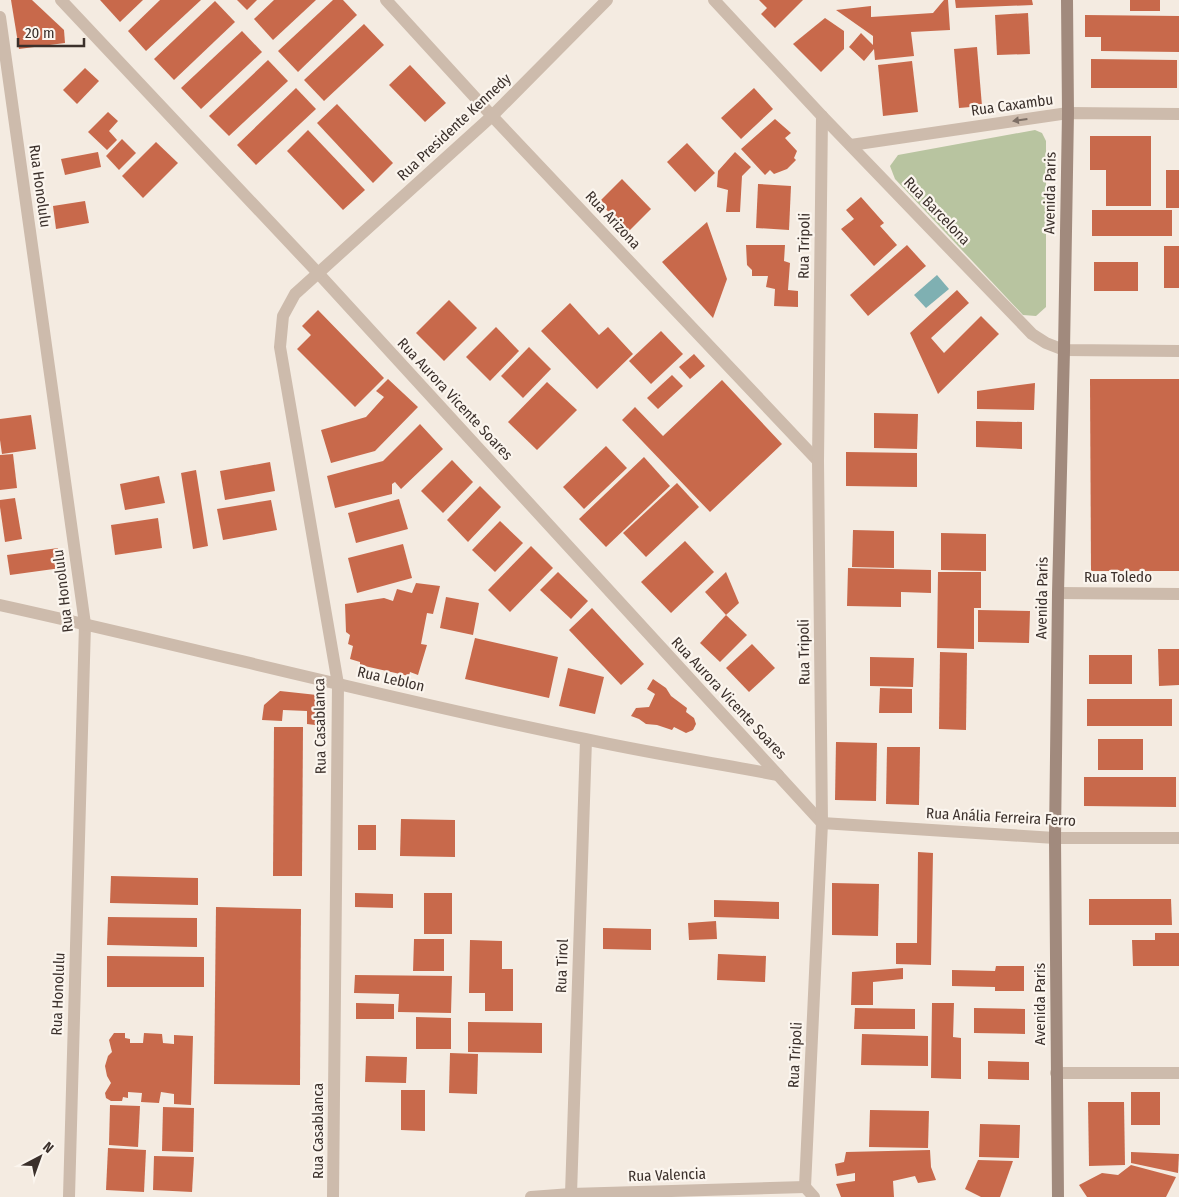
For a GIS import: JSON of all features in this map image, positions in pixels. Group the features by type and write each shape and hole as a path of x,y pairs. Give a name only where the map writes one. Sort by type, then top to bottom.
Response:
{"street":[{"name":"Rua Aurora Vicente Soares","path":"61,0 318,273 822,823"},
{"name":"Rua Arizona","path":"386,0 492,116 818,461"},
{"name":"Rua Presidente Kennedy","path":"318,273 492,116 607,0"},
{"name":"Rua Barcelona","path":"714,0 822,116 1032,334 1046,343 1064,350 1179,351"},
{"name":"Avenida Paris","path":"1058,1197 1055,838 1068,113 1067,0"},
{"name":"Rua Honolulu","path":"0,17 85,624 69,1197"},
{"name":"Rua Caxambu","path":"851,145 1068,113 1179,114"},
{"name":"Rua Tripoli","path":"805,1186 822,823 818,461 822,116"},
{"name":"Rua Casablanca","path":"318,273 295,294 283,316 280,347 338,684 333,1197"},
{"name":"Rua Toledo","path":"1058,593 1179,594"},
{"name":"Rua Leblon","path":"0,605 586,740 778,775"},
{"name":"Rua Tirol","path":"571,1194 586,740"},
{"name":"Rua Anália Ferreira Ferro","path":"822,823 1055,838 1179,838"},
{"path":"1056,1073 1179,1074"},
{"name":"Rua Valencia","path":"531,1197 805,1186"},
{"path":"805,1186 814,1197"}],"green space":[{"path":"1035,130 1042,133 1046,141 1046,307 1036,316 1023,315 895,179 890,166 898,155"}],"water":[{"path":"937,275 949,289 926,308 914,295"}],"building":[{"path":"11,0 32,0 64,30 65,43 19,49"},
{"path":"100,0 143,0 120,22"},
{"path":"160,0 201,0 146,51 128,31"},
{"path":"237,0 257,0 247,10"},
{"path":"274,0 316,0 273,40 254,19"},
{"path":"333,0 343,0 357,15 298,72 278,51"},
{"path":"759,0 803,0 775,28 761,14 767,8"},
{"path":"944,0 948,0 950,30 911,32 914,56 875,60 874,49 864,61 849,47 861,33 873,45 873,36 836,10 871,6 871,17 933,13"},
{"path":"955,0 1032,0 1033,5 956,8"},
{"path":"1130,0 1160,0 1160,11 1130,11"},
{"path":"215,1 235,22 174,80 154,59"},
{"path":"1028,13 1030,54 997,55 995,15"},
{"path":"1085,15 1179,16 1179,52 1101,51 1101,37 1085,37"},
{"path":"825,18 844,31 844,49 821,72 793,44"},
{"path":"364,24 384,45 324,101 304,80"},
{"path":"242,31 262,52 201,109 181,88"},
{"path":"977,47 982,106 959,108 954,49"},
{"path":"1091,59 1177,60 1177,88 1091,88"},
{"path":"268,60 288,81 229,136 209,116"},
{"path":"912,61 918,112 883,116 878,65"},
{"path":"410,65 446,103 425,122 389,85"},
{"path":"85,68 99,81 77,104 63,90"},
{"path":"296,88 316,109 256,165 237,145"},
{"path":"754,88 773,109 741,139 721,118"},
{"path":"337,104 393,163 373,183 317,123"},
{"path":"108,112 118,121 109,131 117,140 107,150 88,132"},
{"path":"775,119 791,133 785,138 797,151 794,158 796,160 787,169 774,174 770,170 765,175 741,149"},
{"path":"308,130 365,190 343,210 287,151"},
{"path":"1090,136 1151,136 1151,206 1106,206 1106,170 1090,170"},
{"path":"122,139 136,153 119,170 106,156"},
{"path":"156,142 178,163 143,198 122,176"},
{"path":"687,143 715,173 695,192 667,162"},
{"path":"98,152 101,167 65,175 61,159"},
{"path":"735,152 751,167 742,176 740,212 726,212 728,190 717,187 718,171"},
{"path":"1166,170 1179,170 1179,208 1166,208"},
{"path":"622,179 651,209 628,232 599,202"},
{"path":"758,184 791,186 789,230 756,228"},
{"path":"861,197 884,223 880,226 897,245 874,266 841,229 854,219 846,210"},
{"path":"85,201 89,223 56,229 53,206"},
{"path":"1092,210 1172,210 1172,236 1092,236"},
{"path":"707,222 727,279 713,318 662,262"},
{"path":"746,245 785,245 784,261 790,263 788,290 798,291 798,307 774,306 775,289 766,287 768,276 752,276 752,270 747,265"},
{"path":"907,245 926,266 868,316 850,295"},
{"path":"1164,246 1179,246 1179,288 1164,288"},
{"path":"1094,262 1138,262 1138,291 1094,291"},
{"path":"957,290 969,303 931,338 944,353 981,316 999,334 938,394 910,333"},
{"path":"449,300 477,328 444,361 416,333"},
{"path":"570,303 599,335 608,327 633,354 597,389 541,331"},
{"path":"318,310 384,378 355,407 297,349 311,335 302,326"},
{"path":"496,327 519,351 490,381 466,357"},
{"path":"661,331 683,354 651,384 629,361"},
{"path":"529,347 551,369 523,398 501,376"},
{"path":"694,354 705,366 690,379 679,367"},
{"path":"672,375 683,386 658,409 647,398"},
{"path":"388,379 418,407 375,451 331,463 321,430 366,417 384,397 376,391"},
{"path":"1090,379 1179,379 1179,571 1091,571"},
{"path":"722,380 782,444 710,512 622,420 635,407 663,436"},
{"path":"547,382 577,410 537,450 508,422"},
{"path":"1035,383 1034,410 977,409 977,391"},
{"path":"874,413 918,414 917,449 874,448"},
{"path":"31,415 36,449 2,454 0,419"},
{"path":"976,421 1022,422 1022,449 976,447"},
{"path":"420,424 443,449 401,489 395,482 392,484 392,494 335,508 327,476 383,461"},
{"path":"606,446 627,468 584,509 563,487"},
{"path":"846,452 917,453 917,487 846,486"},
{"path":"13,454 17,488 0,490 0,455"},
{"path":"644,457 670,486 606,547 579,519"},
{"path":"452,460 473,482 443,513 421,491"},
{"path":"270,462 275,491 225,500 220,471"},
{"path":"196,470 208,546 193,549 181,473"},
{"path":"159,476 165,503 125,510 120,484"},
{"path":"677,483 699,507 646,557 623,533"},
{"path":"480,486 501,507 468,542 447,520"},
{"path":"15,498 22,539 5,542 0,500"},
{"path":"399,499 408,529 356,543 348,513"},
{"path":"271,500 277,530 223,540 217,509"},
{"path":"158,518 162,548 115,555 111,525"},
{"path":"500,521 523,543 495,572 472,550"},
{"path":"853,530 894,531 894,568 852,567"},
{"path":"941,533 986,534 986,571 941,570"},
{"path":"685,541 714,572 671,613 641,582"},
{"path":"403,544 412,578 357,593 348,558"},
{"path":"531,546 553,568 510,612 488,590"},
{"path":"58,548 61,568 10,575 7,555"},
{"path":"848,568 931,570 931,593 901,592 901,607 847,606"},
{"path":"558,572 588,601 571,619 540,590"},
{"path":"726,572 739,603 726,615 705,592"},
{"path":"938,572 981,572 981,608 974,608 974,649 937,648"},
{"path":"416,583 440,586 433,614 427,613 421,644 427,645 418,675 410,672 409,676 360,665 360,662 350,659 353,646 348,644 350,635 346,632 345,604 384,598 393,601 397,589 412,593"},
{"path":"446,597 479,603 473,635 440,628"},
{"path":"592,608 644,664 621,685 569,630"},
{"path":"978,610 1030,611 1029,643 978,642"},
{"path":"726,615 747,635 720,662 700,643"},
{"path":"475,638 558,657 549,698 465,679"},
{"path":"752,644 775,668 749,692 726,668"},
{"path":"1158,649 1179,649 1179,685 1159,686"},
{"path":"940,652 967,653 966,730 939,729"},
{"path":"1089,655 1132,655 1132,684 1089,684"},
{"path":"870,657 914,658 913,687 870,686"},
{"path":"568,668 604,677 595,714 559,706"},
{"path":"653,679 666,688 671,696 687,708 686,712 694,718 696,724 693,730 686,733 674,727 672,730 646,724 631,716 636,708 649,707 655,694 647,689"},
{"path":"880,688 912,689 912,713 879,713"},
{"path":"280,691 317,695 325,705 323,726 307,724 307,711 283,710 282,721 262,720 264,705"},
{"path":"1087,699 1172,699 1172,726 1087,726"},
{"path":"274,727 303,727 302,876 273,876"},
{"path":"1098,739 1143,739 1143,770 1098,770"},
{"path":"836,742 877,743 876,801 835,800"},
{"path":"887,747 920,747 919,805 886,804"},
{"path":"1084,777 1176,777 1176,807 1084,806"},
{"path":"401,819 455,820 455,857 400,856"},
{"path":"358,825 376,825 376,850 358,850"},
{"path":"918,852 933,853 931,965 896,964 896,943 917,943"},
{"path":"111,876 198,878 198,905 110,903"},
{"path":"832,883 879,884 878,936 832,935"},
{"path":"355,893 393,894 393,908 355,907"},
{"path":"424,893 452,893 452,934 424,934"},
{"path":"1089,899 1171,899 1172,925 1089,925"},
{"path":"714,900 779,902 779,919 714,917"},
{"path":"216,907 301,909 300,1085 214,1084"},
{"path":"108,917 197,918 197,947 107,945"},
{"path":"716,921 717,939 689,940 688,923"},
{"path":"603,928 651,929 651,950 603,949"},
{"path":"1155,933 1179,933 1179,966 1133,966 1132,940 1155,940"},
{"path":"414,939 444,939 444,971 413,971"},
{"path":"470,940 502,941 502,969 513,969 513,1011 485,1011 485,993 469,993"},
{"path":"718,954 766,956 765,982 717,980"},
{"path":"107,956 204,957 204,987 107,987"},
{"path":"996,966 1024,966 1024,991 995,991 995,987 952,986 952,970 995,971"},
{"path":"903,968 903,979 873,982 873,1005 851,1005 852,972"},
{"path":"355,975 452,976 451,1013 398,1012 399,994 354,993"},
{"path":"356,1003 394,1004 394,1019 356,1019"},
{"path":"932,1003 954,1003 953,1037 961,1038 961,1079 931,1078"},
{"path":"855,1008 915,1009 915,1029 854,1029"},
{"path":"974,1008 1025,1009 1025,1034 974,1033"},
{"path":"416,1017 451,1018 451,1049 416,1049"},
{"path":"468,1022 542,1023 542,1053 468,1052"},
{"path":"114,1033 125,1033 125,1038 130,1039 130,1043 143,1043 144,1033 162,1034 163,1043 174,1044 174,1035 193,1036 191,1105 174,1104 174,1094 161,1092 159,1103 141,1102 142,1093 128,1092 128,1098 123,1097 122,1101 111,1101 106,1098 105,1093 111,1083 105,1066 108,1056 112,1052 109,1040"},
{"path":"862,1034 928,1036 928,1066 861,1065"},
{"path":"450,1053 478,1054 477,1094 449,1093"},
{"path":"366,1056 407,1057 406,1083 365,1082"},
{"path":"988,1061 1029,1062 1029,1080 988,1079"},
{"path":"401,1090 425,1090 425,1131 401,1130"},
{"path":"1131,1092 1160,1092 1160,1125 1131,1125"},
{"path":"1088,1102 1124,1102 1125,1165 1089,1166"},
{"path":"110,1105 140,1106 138,1147 109,1145"},
{"path":"163,1107 194,1108 193,1152 162,1151"},
{"path":"870,1110 929,1111 928,1148 869,1147"},
{"path":"980,1124 1020,1125 1019,1158 979,1157"},
{"path":"108,1148 146,1150 144,1192 106,1190"},
{"path":"930,1150 931,1167 936,1180 918,1183 915,1176 893,1181 894,1197 841,1197 836,1184 855,1181 855,1173 837,1176 835,1164 844,1162 846,1152"},
{"path":"1131,1152 1179,1154 1178,1173 1131,1163"},
{"path":"154,1156 194,1157 192,1192 153,1190"},
{"path":"978,1160 1013,1161 1000,1197 981,1197 965,1189"},
{"path":"1131,1165 1176,1177 1166,1197 1087,1197 1079,1185 1102,1173 1118,1175"}]}
